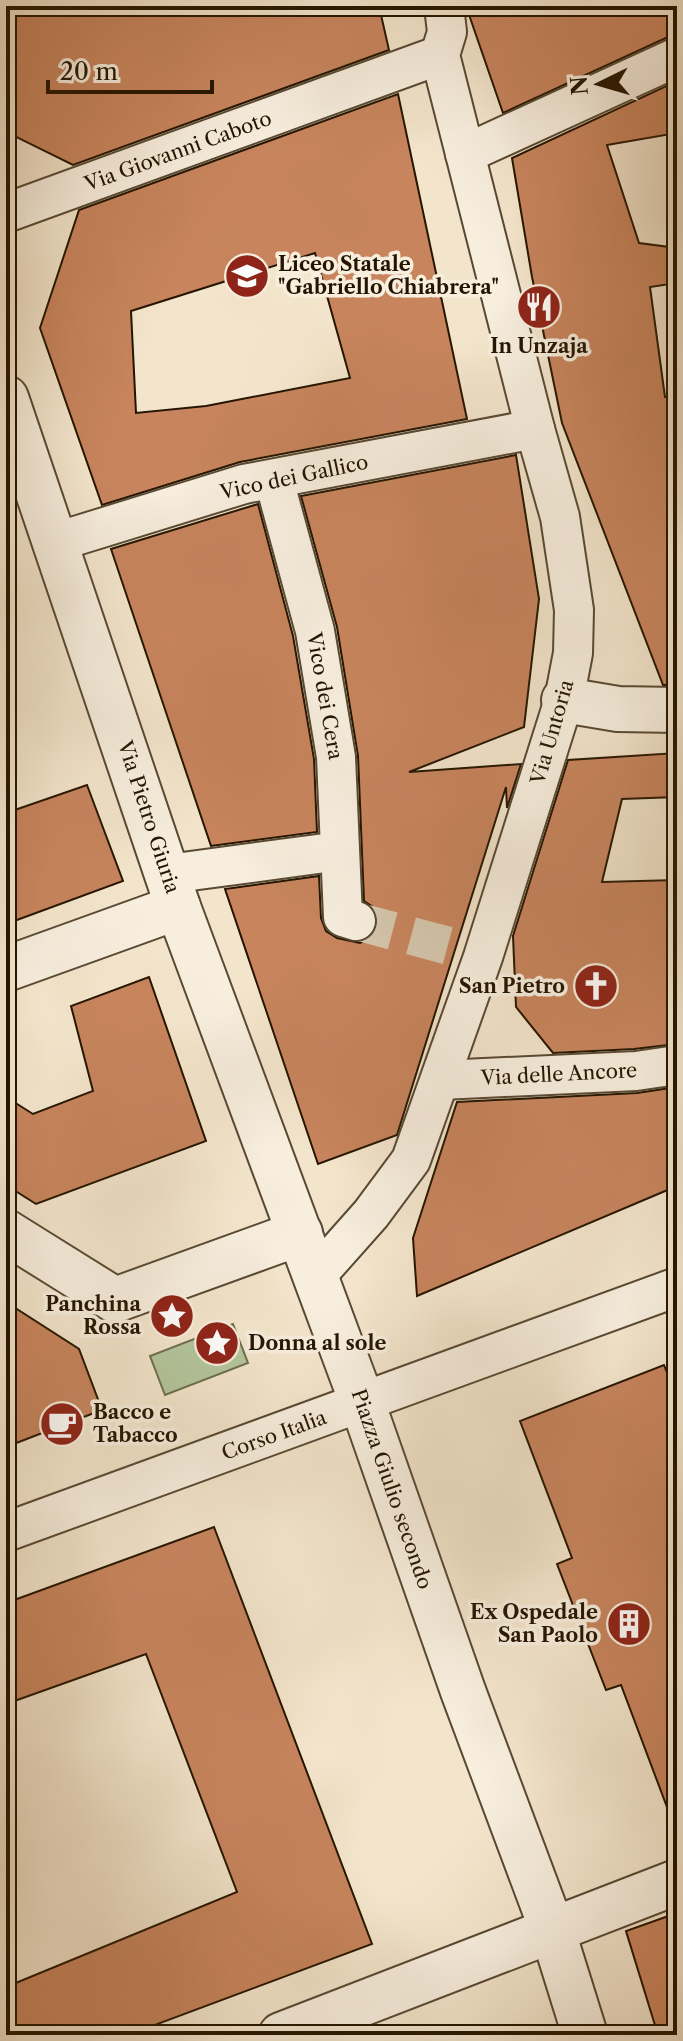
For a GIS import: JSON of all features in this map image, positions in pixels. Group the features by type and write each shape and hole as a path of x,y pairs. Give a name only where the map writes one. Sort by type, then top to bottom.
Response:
{"street":[{"name":"Via Untoria","path":"315,1277 371,1214 411,1160 441,1080 468,952 564,700 573,653 573,598 560,517 440,55 447,32 444,6"},
{"name":"Via Giovanni Caboto","path":"6,213 440,55"},
{"path":"465,154 677,57"},
{"name":"Via Pietro Giuria","path":"6,398 173,890 300,1233"},
{"name":"Vico dei Gallico","path":"56,542 244,484 535,429"},
{"name":"Vico dei Cera","path":"274,480 315,631 336,757 340,851 350,919"},
{"path":"564,700 618,709 677,710"},
{"path":"6,969 173,890 340,851"},
{"name":"Via delle Ancore","path":"441,1080 636,1071 677,1065"},
{"path":"6,1232 115,1300 300,1233"},
{"name":"Piazza Giulio secondo","path":"300,1233 463,1691 552,1929 585,2035"},
{"name":"Corso Italia","path":"6,1532 677,1287"},
{"path":"281,2035 677,1882"}],"green space":[{"path":"233,1324 248,1363 165,1395 150,1356"}],"building":[{"path":"6,6 379,6 389,50 73,165 6,132"},
{"path":"466,6 677,6 677,35 503,113"},
{"path":"677,81 677,133 607,145 639,243 677,248 677,283 650,287 665,397 677,397 677,685 663,685 562,423 532,277 512,158"},
{"name":"Liceo Statale \"Gabriello Chiabrera\"","path":"398,94 467,419 240,462 102,505 40,328 79,210","holes":["315,253 350,378 206,406 136,413 131,311"]},
{"path":"516,455 539,599 524,727 409,772 521,764 507,808 506,787 397,1135 318,1164 225,889 319,876 321,918 326,931 337,938 360,943 370,938 377,927 373,907 364,901 358,756 337,627 301,496"},
{"path":"258,504 293,636 314,759 317,832 211,846 111,549"},
{"path":"677,753 677,797 622,799 602,882 677,880 677,1044 553,1053 516,1007 513,936 568,760"},
{"path":"87,785 123,881 6,924 6,813"},
{"path":"149,977 206,1141 36,1204 6,1185 6,1097 33,1114 93,1091 71,1006"},
{"path":"677,1087 677,1186 417,1296 413,1238 457,1102 637,1093"},
{"path":"6,1302 79,1349 102,1410 6,1447"},
{"name":"Ex Ospedale San Paolo","path":"664,1365 677,1398 677,1822 673,1823 621,1685 606,1690 557,1564 572,1558 520,1421"},
{"path":"214,1527 372,1944 128,2035 6,2035 6,1987 237,1892 146,1654 6,1704 6,1603"},
{"path":"677,1913 677,2035 658,2035 626,1931"}],"tunnel":[{"path":"356,921 453,947"}],"place":[{"name":"Liceo Statale \"Gabriello Chiabrera\"","path":"247,276"},
{"name":"In Unzaja","path":"539,307"},
{"name":"San Pietro","path":"596,986"},
{"name":"Panchina Rossa","path":"172,1316"},
{"name":"Donna al sole","path":"217,1343"},
{"name":"Bacco e Tabacco","path":"62,1424"},
{"name":"Ex Ospedale San Paolo","path":"629,1624"}]}
